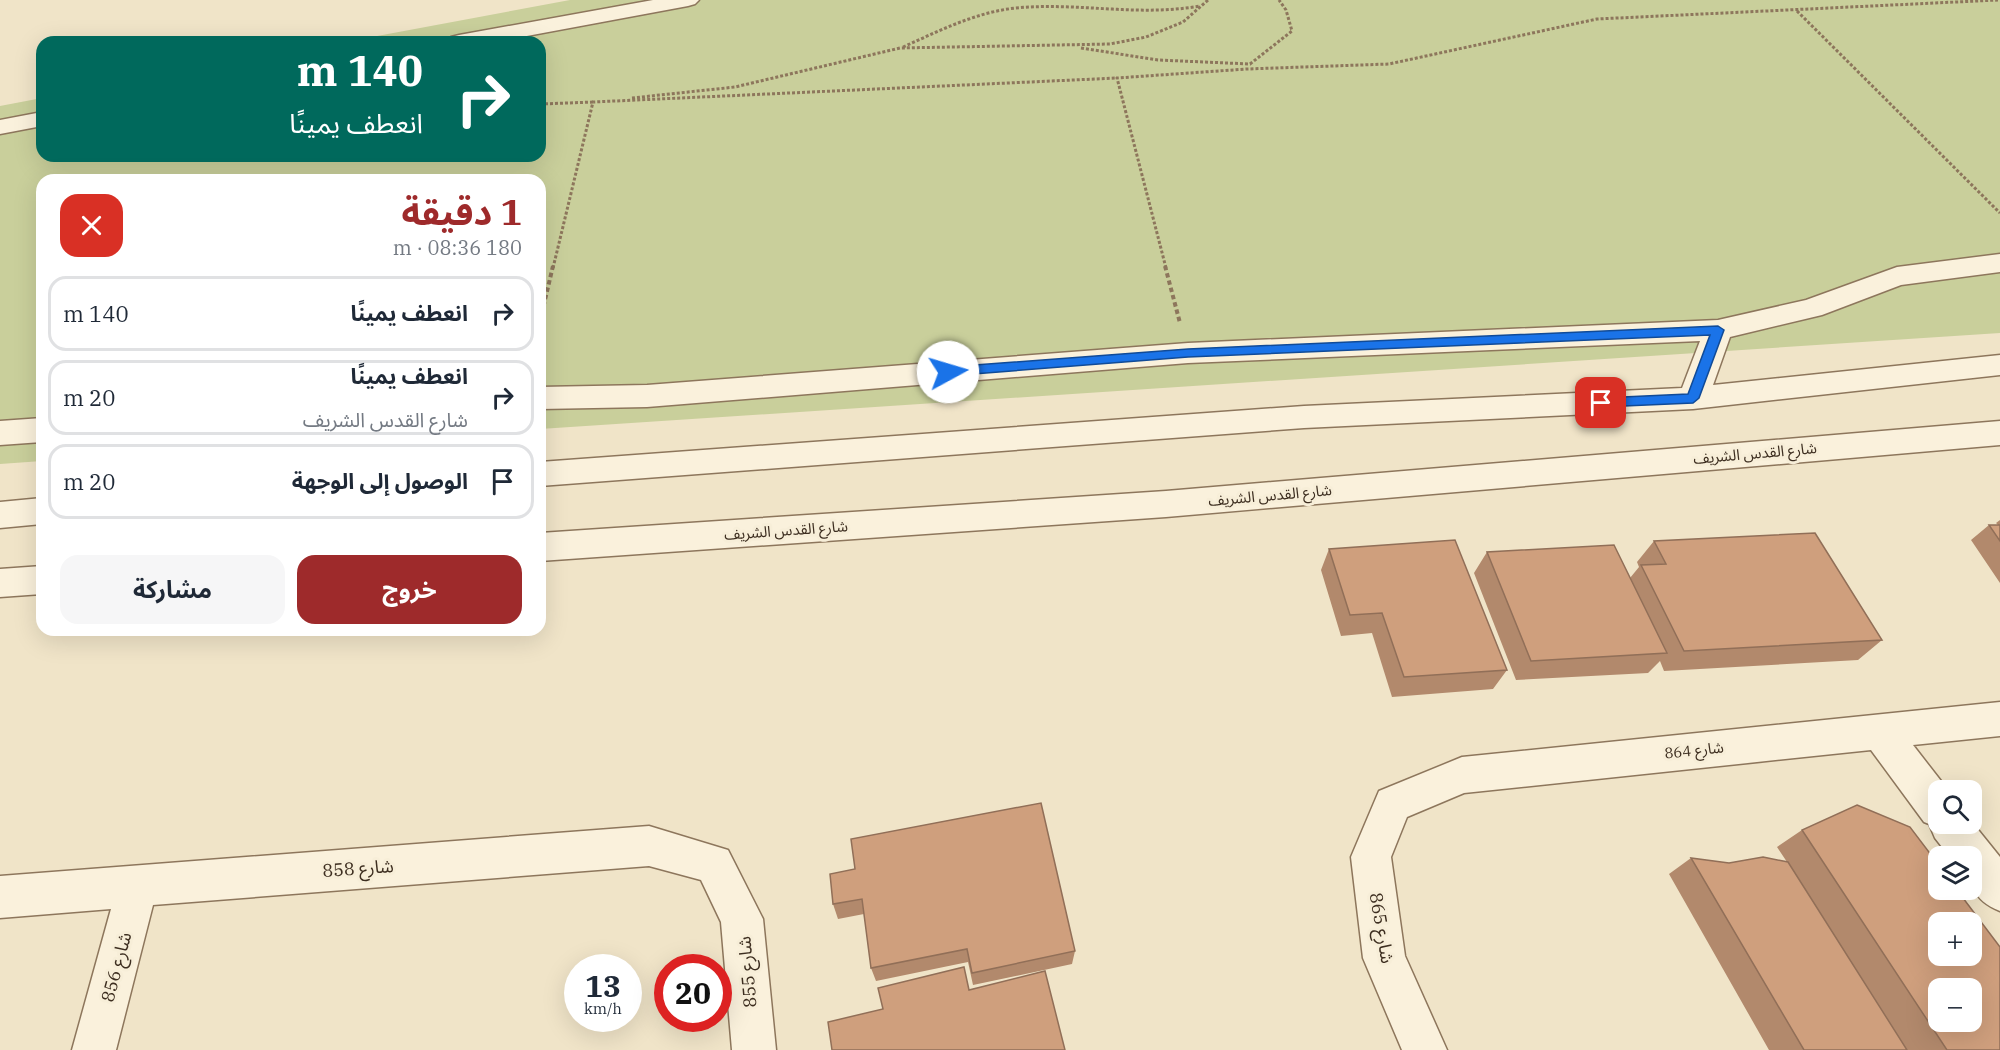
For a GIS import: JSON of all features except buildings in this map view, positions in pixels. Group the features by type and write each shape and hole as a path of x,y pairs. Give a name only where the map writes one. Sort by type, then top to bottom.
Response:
{"street":[{"path":"492,36 688,0"},
{"path":"0,127 36,120"},
{"path":"546,398 647,396 1188,353 1718,330 1812,308 1897,276 2000,263"},
{"path":"1693,398 1718,330"},
{"path":"546,474 1304,417 1693,398 2000,365"},
{"path":"0,433 36,430"},
{"name":"شارع القدس الشريف","path":"546,547 1166,504 2000,433"},
{"path":"0,514 36,512"},
{"path":"0,583 36,580"},
{"name":"شارع 864","path":"1393,804 1462,775 2000,719"},
{"path":"1879,730 1928,796"},
{"name":"شارع 865","path":"1393,804 1371,857 1384,958 1425,1050"},
{"path":"1957,834 2000,890"},
{"name":"شارع 858","path":"0,897 649,846 714,864"},
{"name":"شارع 855","path":"714,864 742,919 754,1050"},
{"name":"شارع 856","path":"94,1050 138,885"}],"path":[{"path":"1075,46 1110,44 1146,37 1183,22 1208,0"},
{"path":"900,48 1041,44 1075,46 1158,60 1250,64 1292,31 1286,10 1279,0"},
{"path":"546,104 1389,64 1597,19 1998,0"},
{"path":"593,102 735,87 900,48 942,30 993,13 1029,6 1133,13 1174,12 1202,5"},
{"path":"1796,10 2000,213"},
{"path":"1117,78 1188,353"},
{"path":"546,296 593,102"}],"green space":[{"path":"570,0 2000,0 2000,333 546,429 546,174 36,174 36,461 0,464 0,106 36,99 36,162 546,162 546,36 377,36"}],"route":[{"path":"948,372 1188,353 1368,347 1484,339 1718,330 1693,398 1601,403"}]}
